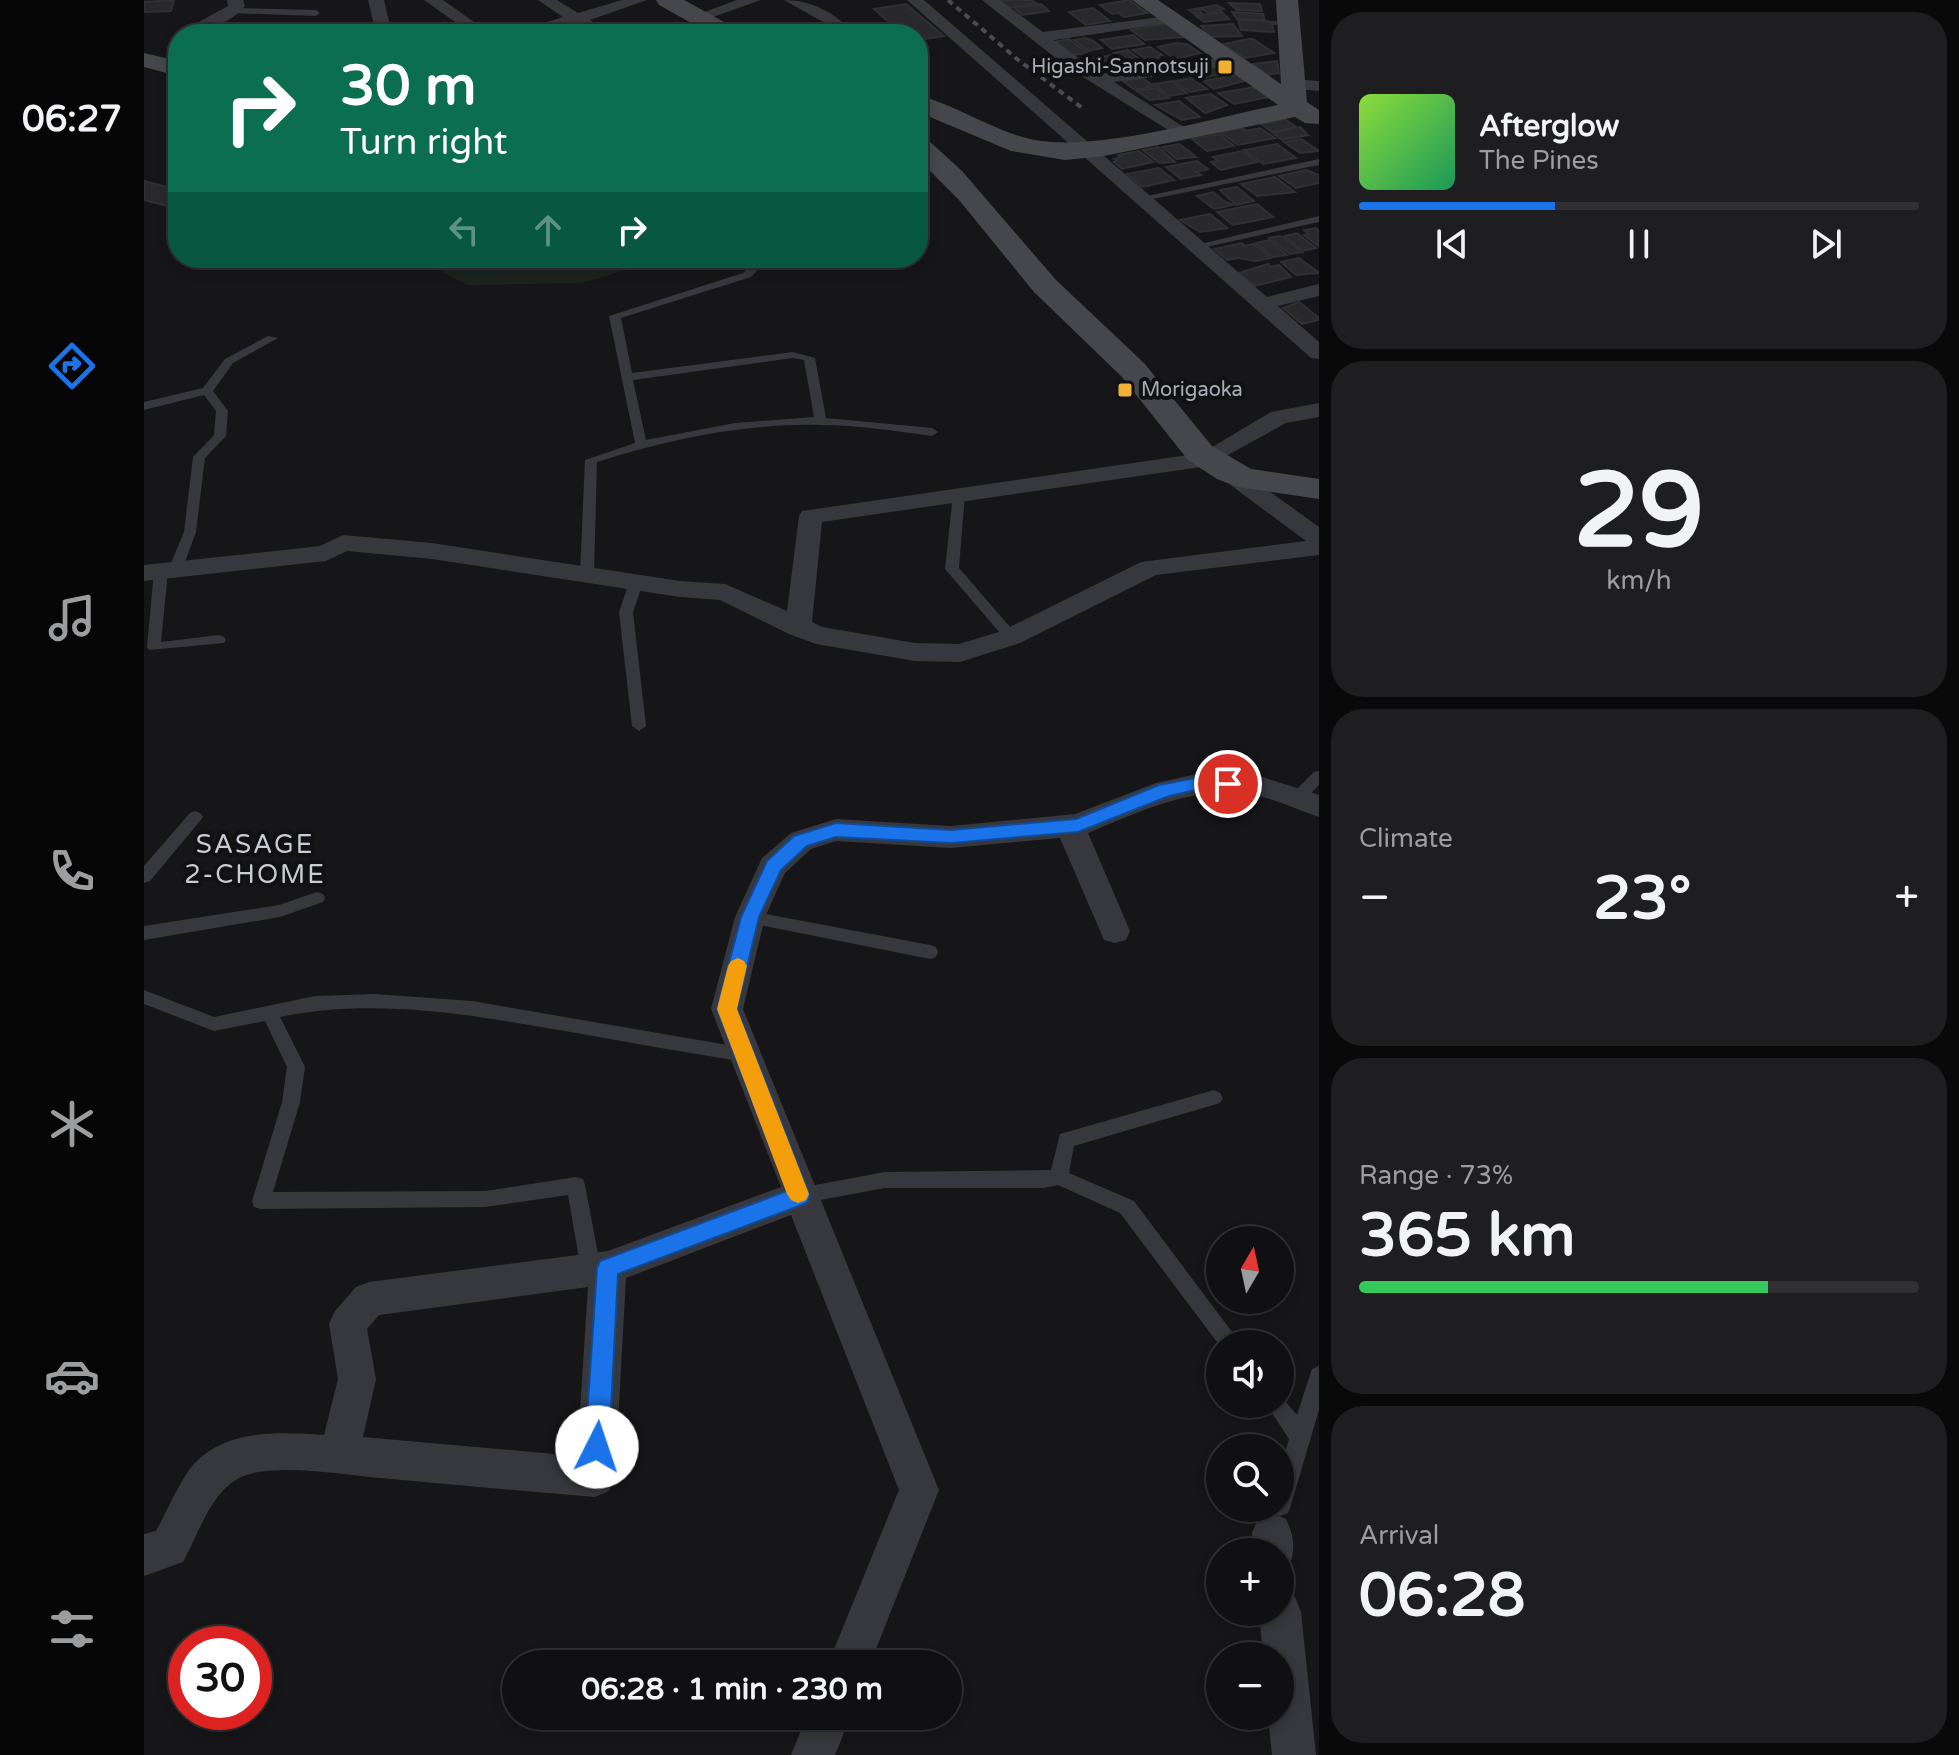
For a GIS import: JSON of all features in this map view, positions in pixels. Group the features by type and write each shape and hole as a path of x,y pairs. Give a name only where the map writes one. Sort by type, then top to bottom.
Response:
{"street":[{"path":"376,0 382,24"},
{"path":"432,0 468,24"},
{"path":"546,0 585,24"},
{"path":"559,24 639,0"},
{"path":"667,0 711,24"},
{"path":"699,17 753,0"},
{"path":"792,0 835,24"},
{"path":"915,0 1319,353"},
{"path":"990,0 1038,38 1181,133"},
{"path":"1143,0 1231,61 1302,104"},
{"path":"1287,0 1302,104"},
{"path":"204,24 233,5"},
{"path":"1038,38 1170,18"},
{"path":"144,60 168,66"},
{"path":"1099,79 1231,61"},
{"path":"928,107 1020,145 1065,152 1089,151 1302,104 1319,86"},
{"path":"928,153 946,167 1036,276 1119,355 1184,435 1219,466 1319,539"},
{"path":"1263,304 1319,290"},
{"path":"1219,466 1279,417 1319,410"},
{"path":"798,628 811,516 959,494 1219,466 1319,489"},
{"path":"160,571 326,553 343,543 445,552 636,583 725,592 816,635 915,652 960,653 1011,637 1150,568 1319,547"},
{"path":"855,1650 919,1490 799,1196 727,1009 750,917 773,866 801,841 836,830 951,837 1070,826 1166,790 1201,783 1256,785 1311,794"},
{"path":"1070,826 1115,931"},
{"path":"339,1455 357,1379 348,1324 369,1299 600,1269 799,1196"},
{"path":"144,1555 169,1548 206,1481 224,1462 249,1454 339,1455 595,1477 600,1269"},
{"path":"1281,1626 1294,1755"},
{"path":"813,1755 823,1730"}],"lane":[{"path":"233,5 316,13"},
{"path":"1143,198 1319,162"},
{"path":"1197,246 1319,219"},
{"path":"640,442 615,316 747,275 754,268"},
{"path":"144,406 207,391 229,361 272,338"},
{"path":"627,377 793,355 809,358 821,421"},
{"path":"207,391 222,411 220,436 199,457 190,532 160,571 154,647 219,640"},
{"path":"587,574 591,460 640,442 769,424 821,421 932,432"},
{"path":"959,494 952,569 1011,637"},
{"path":"636,583 626,612 639,726"},
{"path":"144,877 195,817"},
{"path":"144,933 280,911 317,898"},
{"path":"750,917 930,952"},
{"path":"144,997 214,1024 315,1003 375,1001 472,1008 745,1055"},
{"path":"269,1012 296,1067 291,1102 261,1201 485,1199 576,1185 600,1269"},
{"path":"1059,1177 1066,1140 1214,1098"},
{"path":"799,1196 885,1180 1044,1180 1059,1177 1127,1207 1220,1330"},
{"path":"1276,1524 1319,1376"},
{"path":"1286,1418 1300,1436"}],"shaded area":[{"path":"435,268 633,268 582,283 467,285"}],"building":[{"path":"174,0 171,11 144,12 144,2"},
{"path":"1031,0 1036,3 1008,8 998,1"},
{"path":"1129,0 1147,13 1124,17 1119,13 1112,14 1100,5"},
{"path":"1229,3 1260,4 1262,11 1237,10"},
{"path":"906,4 944,36 928,38 928,24 891,24 874,9"},
{"path":"1041,4 1049,11 1022,15 1014,8"},
{"path":"1217,5 1224,9 1208,13 1203,9 1199,10 1202,13 1195,14 1189,10"},
{"path":"1093,8 1110,21 1086,25 1069,12"},
{"path":"1222,12 1229,19 1204,22 1196,16"},
{"path":"1232,12 1263,14 1265,20 1237,19"},
{"path":"1238,20 1277,24 1272,24 1274,32 1241,30"},
{"path":"1165,24 1184,37 1145,40 1131,30"},
{"path":"1233,24 1242,36 1209,37 1201,26"},
{"path":"1133,35 1144,44 1112,49 1101,40"},
{"path":"1084,38 1102,48 1088,51 1074,40"},
{"path":"1069,39 1087,53 1072,55 1054,42"},
{"path":"1249,39 1274,53 1245,58 1224,44"},
{"path":"1187,44 1200,53 1175,59 1158,47"},
{"path":"1150,47 1162,55 1157,56 1162,60 1150,62 1133,50"},
{"path":"1128,50 1145,64 1132,66 1114,53"},
{"path":"1112,55 1125,65 1095,69 1083,60"},
{"path":"1277,61 1279,73 1267,75 1253,64"},
{"path":"1219,65 1228,72 1200,79 1188,70"},
{"path":"1236,75 1244,81 1214,89 1203,81"},
{"path":"1142,78 1154,86 1135,90 1123,81"},
{"path":"1191,78 1207,89 1190,92 1175,81"},
{"path":"1172,81 1187,93 1169,96 1154,84"},
{"path":"1255,87 1269,97 1234,104 1218,93"},
{"path":"1156,88 1169,98 1150,100 1137,91"},
{"path":"1211,94 1227,105 1205,113 1186,98"},
{"path":"1179,101 1200,117 1182,120 1155,105"},
{"path":"1285,119 1296,127 1272,132 1261,124"},
{"path":"1300,127 1308,135 1282,140 1273,133"},
{"path":"1242,128 1246,131 1260,128 1275,138 1238,145 1220,132"},
{"path":"1219,134 1234,146 1207,151 1192,139"},
{"path":"1301,139 1319,151 1300,153 1284,142"},
{"path":"1179,144 1196,157 1177,159 1162,147"},
{"path":"1277,144 1296,158 1263,164 1244,150"},
{"path":"1158,147 1175,162 1159,163 1143,150"},
{"path":"1139,151 1153,162 1122,169 1114,162 1117,161 1114,159 1121,157 1118,155"},
{"path":"1242,151 1257,162 1221,170 1211,162 1219,161 1213,157"},
{"path":"1197,161 1208,169 1196,172 1201,175 1181,179 1166,167"},
{"path":"1159,168 1174,180 1142,187 1127,174"},
{"path":"1306,170 1319,175 1319,183 1296,188 1279,176"},
{"path":"1275,177 1295,192 1257,196 1241,184"},
{"path":"144,181 168,187 168,206 144,200"},
{"path":"1237,187 1254,201 1236,205 1220,190"},
{"path":"1213,192 1233,205 1214,209 1197,196"},
{"path":"1257,204 1273,217 1233,225 1217,212"},
{"path":"1210,214 1227,228 1200,232 1180,220"},
{"path":"1316,228 1319,231 1318,246 1304,235 1309,234 1304,230"},
{"path":"1297,233 1316,248 1303,251 1285,236"},
{"path":"1280,236 1302,252 1290,254 1269,238"},
{"path":"1269,240 1287,255 1273,257 1256,243"},
{"path":"1242,243 1245,246 1254,244 1271,258 1227,260 1214,249"},
{"path":"1299,258 1319,273 1296,275 1281,262"},
{"path":"1268,264 1271,267 1279,265 1291,277 1255,286 1239,273"},
{"path":"1299,302 1319,320 1302,324 1283,308"}],"railway":[{"path":"948,0 1017,59 1085,110"}],"slow traffic":[{"path":"738,966 727,1009 798,1194"}],"place":[{"name":"Higashi-Sannotsuji","path":"1225,67"},
{"name":"Morigaoka","path":"1125,390"}],"district":[{"name":"SASAGE 2-CHOME","path":"255,859"}],"route":[{"path":"597,1447 608,1268 799,1196 727,1009 750,917 773,866 801,841 836,830 951,837 1078,825 1166,790 1201,783 1228,784"}]}
